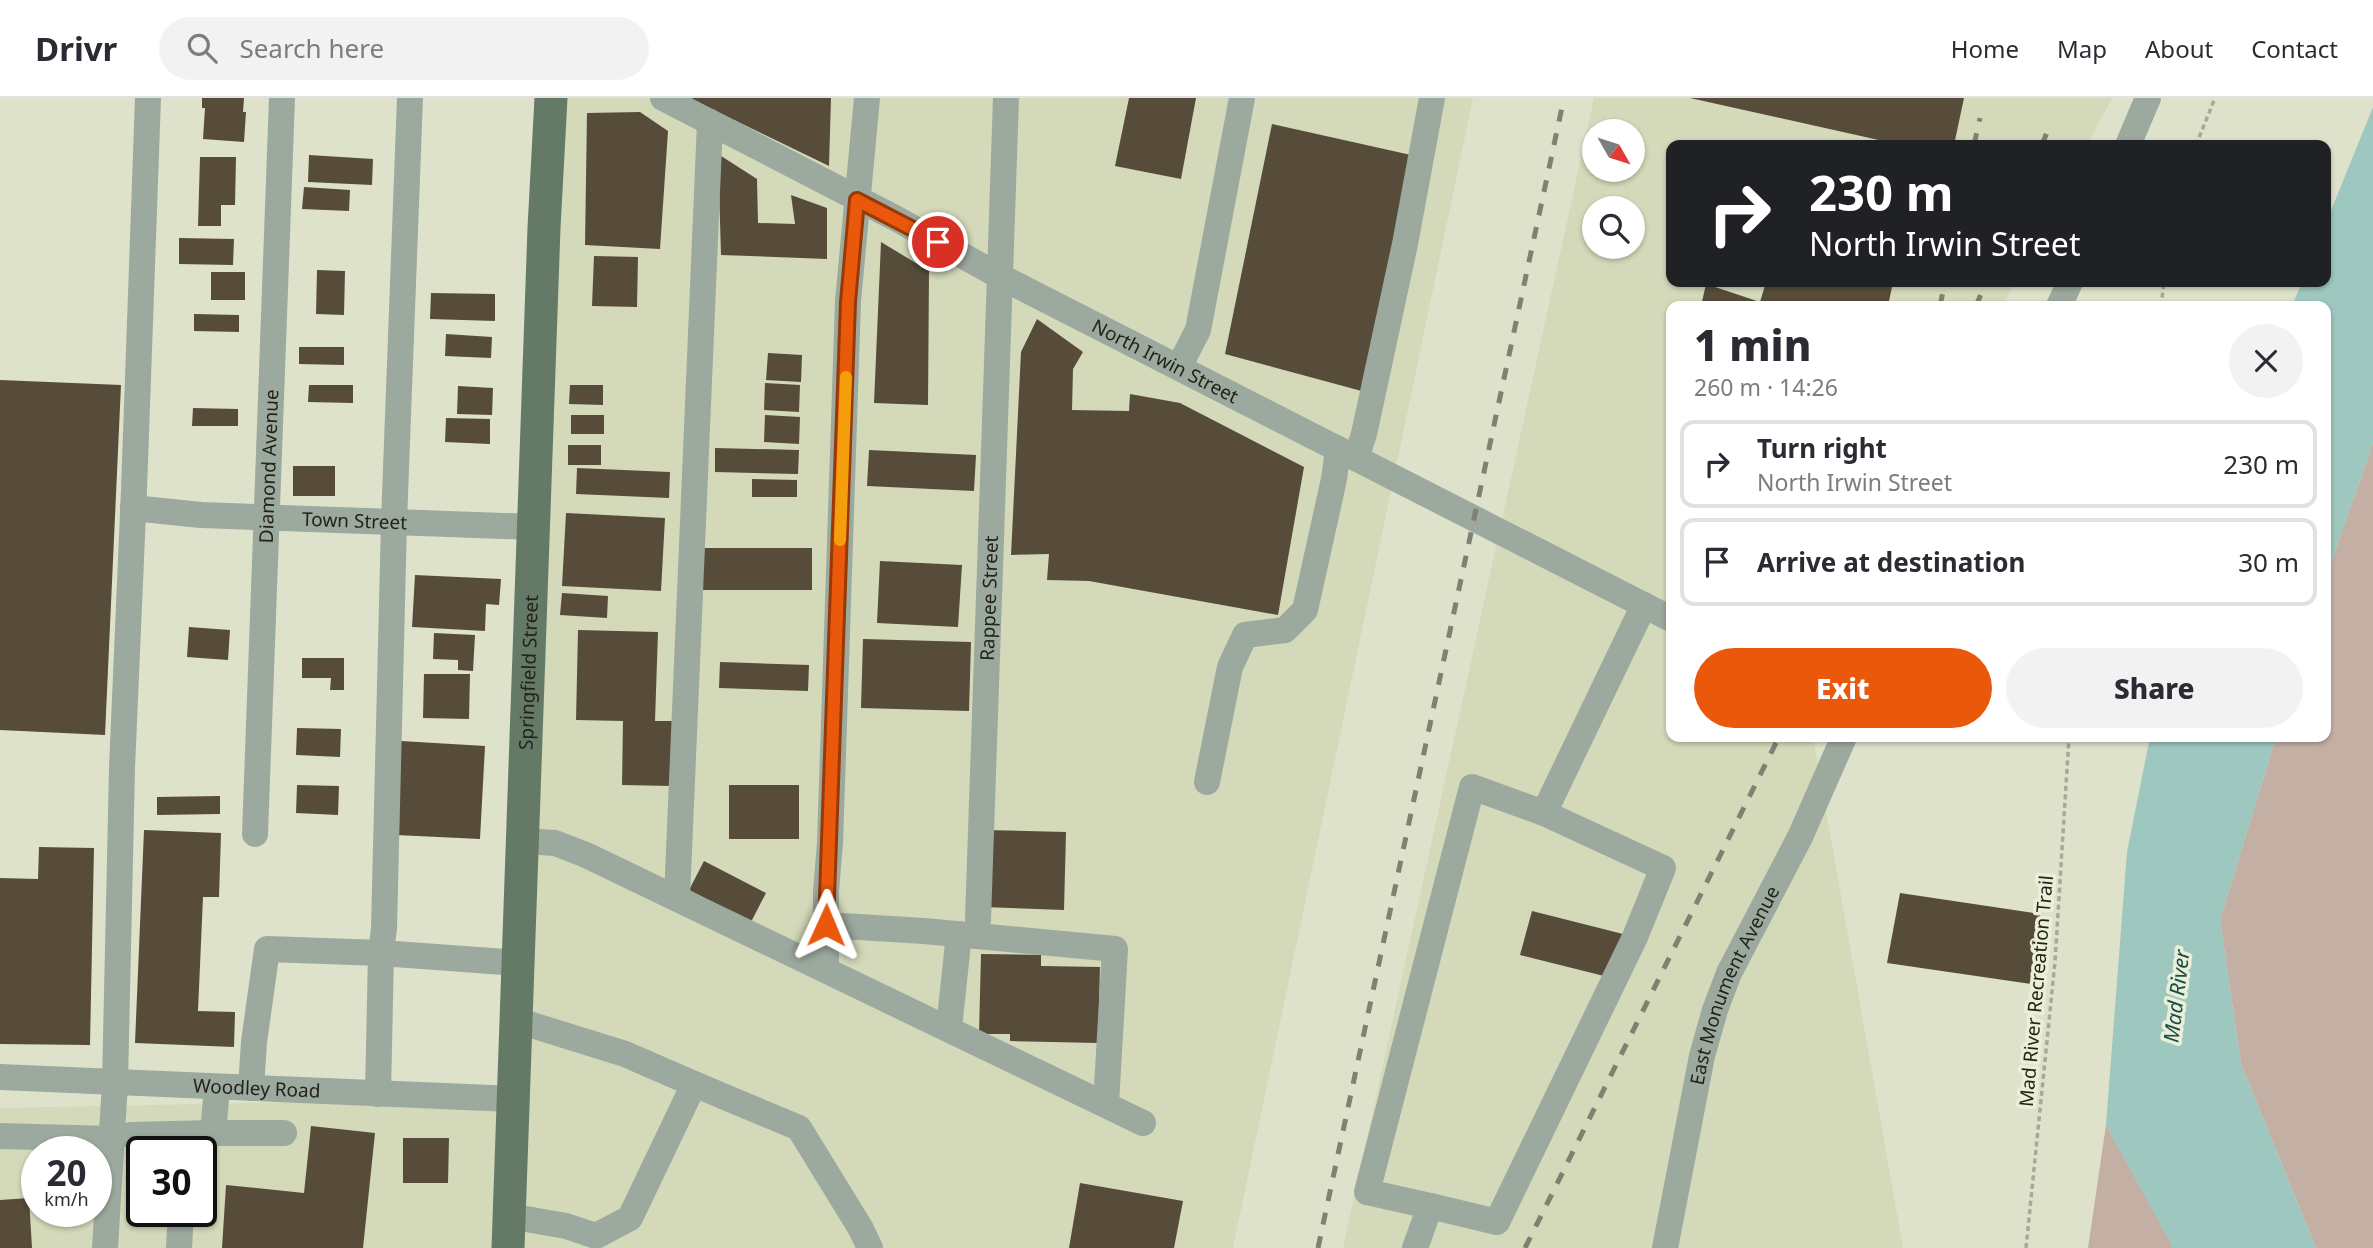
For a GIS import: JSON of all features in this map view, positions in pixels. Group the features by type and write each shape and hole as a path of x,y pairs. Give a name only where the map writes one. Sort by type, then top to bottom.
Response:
{"main road":[{"name":"Springfield Street","path":"508,1232 551,98"}],"street":[{"path":"105,1248 121,1137 115,1083 122,768 148,98"},
{"name":"Diamond Avenue","path":"255,834 282,98"},
{"path":"377,1094 410,98"},
{"name":"North Irwin Street","path":"663,98 999,276 1666,617"},
{"path":"826,969 848,302 867,98"},
{"name":"Rappee Street","path":"949,1028 969,927 1006,98"},
{"path":"1179,367 1198,330 1242,98"},
{"path":"1207,782 1230,667 1245,635 1285,630 1305,610 1334,479 1347,454 1364,434 1405,244 1432,98"},
{"path":"2130,140 2148,98"},
{"path":"677,898 710,122"},
{"name":"Town Street","path":"133,508 201,515 533,527"},
{"path":"1544,813 1644,606"},
{"name":"East Monument Avenue","path":"1665,1248 1702,1056 1715,1010 1729,973 1800,836 1842,742"},
{"path":"1472,786 1544,813 1663,868 1636,937 1497,1222 1367,1192 1472,786"},
{"path":"523,841 555,843 586,855 1143,1123"},
{"path":"826,925 969,927 1115,950 1105,1104"},
{"path":"251,1088 254,1042 267,949 381,953 519,963"},
{"path":"516,1020 625,1054 799,1128 870,1248"},
{"name":"Woodley Road","path":"0,1077 513,1098"},
{"path":"508,1232 566,1226 596,1236 630,1218 694,1084"},
{"path":"213,1133 217,1087"},
{"path":"204,1136 213,1133 284,1133"},
{"path":"0,1136 126,1137"},
{"path":"1415,1248 1430,1206"},
{"path":"179,1248 180,1227"}],"path":[{"path":"2198,140 2215,98"},
{"name":"Mad River Recreation Trail","path":"2026,1248 2055,962 2069,742"}],"shaded area":[{"path":"559,98 1473,98 1233,1248 0,1248 0,1108 513,1098"},
{"path":"1594,98 2112,98 2090,140 1666,140 1666,287 2012,287 2005,301 1666,301 1666,742 1814,742 1903,1248 1343,1248 1582,153 1582,182 1645,182 1645,119 1589,119"},
{"path":"2373,443 2373,1248 2316,1248 2241,1064 2220,920 2274,742 2331,742 2331,563"},
{"path":"2106,1125 2174,1248 2088,1248"}],"water":[{"path":"2373,107 2373,443 2331,563 2331,301 2294,301 2300,287 2331,287 2331,211"},
{"name":"Mad River","path":"2149,742 2274,742 2220,920 2241,1064 2316,1248 2173,1248 2106,1125 2127,852"}],"building":[{"path":"202,98 244,98 244,142 203,139 205,108 202,108"},
{"path":"689,98 831,98 829,166"},
{"path":"1129,98 1196,98 1181,179 1115,166"},
{"path":"1690,98 1964,98 1955,140 1879,140"},
{"path":"640,112 668,131 660,249 585,245 587,113"},
{"path":"1272,124 1411,155 1369,393 1225,354"},
{"path":"718,154 757,179 758,223 795,224 791,195 827,208 827,259 721,255"},
{"path":"309,155 373,159 372,185 308,182"},
{"path":"200,157 236,157 235,205 221,205 221,226 198,226"},
{"path":"304,187 350,190 349,211 302,209"},
{"path":"179,238 234,239 233,265 179,264"},
{"path":"881,242 929,271 928,405 874,403"},
{"path":"594,256 638,257 637,307 592,306"},
{"path":"317,270 345,271 344,315 316,314"},
{"path":"211,272 245,272 245,300 211,300"},
{"path":"1705,287 1715,287 1757,301 1702,301"},
{"path":"1764,287 1892,287 1889,301 1760,301"},
{"path":"431,293 495,294 495,321 430,319"},
{"path":"194,314 239,315 239,332 194,331"},
{"path":"1037,319 1083,352 1073,369 1072,410 1129,411 1130,394 1180,403 1304,467 1278,615 1089,581 1047,580 1049,554 1011,555 1021,352"},
{"path":"446,334 492,337 491,358 445,356"},
{"path":"299,347 344,347 344,365 299,364"},
{"path":"768,353 802,355 801,382 766,380"},
{"path":"0,380 121,385 105,735 0,730"},
{"path":"765,383 800,385 799,412 764,410"},
{"path":"309,385 353,385 353,403 308,402"},
{"path":"570,385 603,385 603,405 569,404"},
{"path":"458,386 493,388 492,415 457,414"},
{"path":"193,408 238,409 238,426 192,426"},
{"path":"571,415 604,415 604,434 571,434"},
{"path":"765,415 800,417 799,444 764,442"},
{"path":"446,418 490,419 490,444 445,442"},
{"path":"568,445 601,445 601,465 568,465"},
{"path":"715,448 799,450 798,474 715,472"},
{"path":"869,450 976,455 974,491 867,486"},
{"path":"293,466 335,466 335,496 293,496"},
{"path":"577,468 670,472 669,498 576,494"},
{"path":"752,479 797,480 797,497 752,497"},
{"path":"566,513 665,518 661,591 562,586"},
{"path":"696,548 812,548 812,590 696,590"},
{"path":"880,561 962,565 958,627 877,623"},
{"path":"415,575 501,579 499,605 486,604 485,631 412,627"},
{"path":"562,593 608,596 607,618 560,615"},
{"path":"189,627 230,630 228,660 187,657"},
{"path":"578,630 658,632 655,721 674,721 672,786 622,785 623,721 576,720"},
{"path":"434,633 475,635 473,671 458,670 458,660 433,659"},
{"path":"863,639 971,642 969,711 861,708"},
{"path":"302,658 344,658 344,690 330,690 331,678 302,678"},
{"path":"720,662 809,665 808,691 719,688"},
{"path":"424,674 470,674 469,719 423,718"},
{"path":"297,728 341,729 340,757 296,755"},
{"path":"401,741 485,746 480,839 396,835"},
{"path":"297,785 339,786 338,815 296,813"},
{"path":"729,785 799,785 799,839 729,839"},
{"path":"220,796 220,814 157,815 157,797"},
{"path":"144,830 221,833 219,897 203,897 198,1011 235,1012 234,1047 135,1043"},
{"path":"985,830 1066,832 1064,910 983,907"},
{"path":"39,847 94,848 90,1045 0,1044 0,878 38,879"},
{"path":"704,861 766,893 751,922 689,890"},
{"path":"1900,893 2040,914 2031,984 1887,963"},
{"path":"1532,911 1623,934 1612,978 1520,955"},
{"path":"981,954 1041,955 1041,966 1100,967 1098,1043 1010,1041 1010,1034 979,1034"},
{"path":"311,1126 375,1133 363,1248 222,1248 226,1185 304,1193"},
{"path":"403,1138 449,1138 448,1183 403,1183"},
{"path":"1080,1183 1183,1201 1174,1248 1069,1248"},
{"path":"21,1199 21,1227 31,1227 32,1248 0,1248 0,1200"}],"railway":[{"path":"1318,1248 1564,98"},
{"path":"1975,140 1980,118"},
{"path":"2044,140 2049,127"},
{"path":"1941,301 1944,287"},
{"path":"1978,301 1984,287"},
{"path":"1525,1248 1777,742"}],"slow traffic":[{"path":"840,540 846,377"}],"route":[{"path":"826,925 848,302 857,200 938,242"}]}
